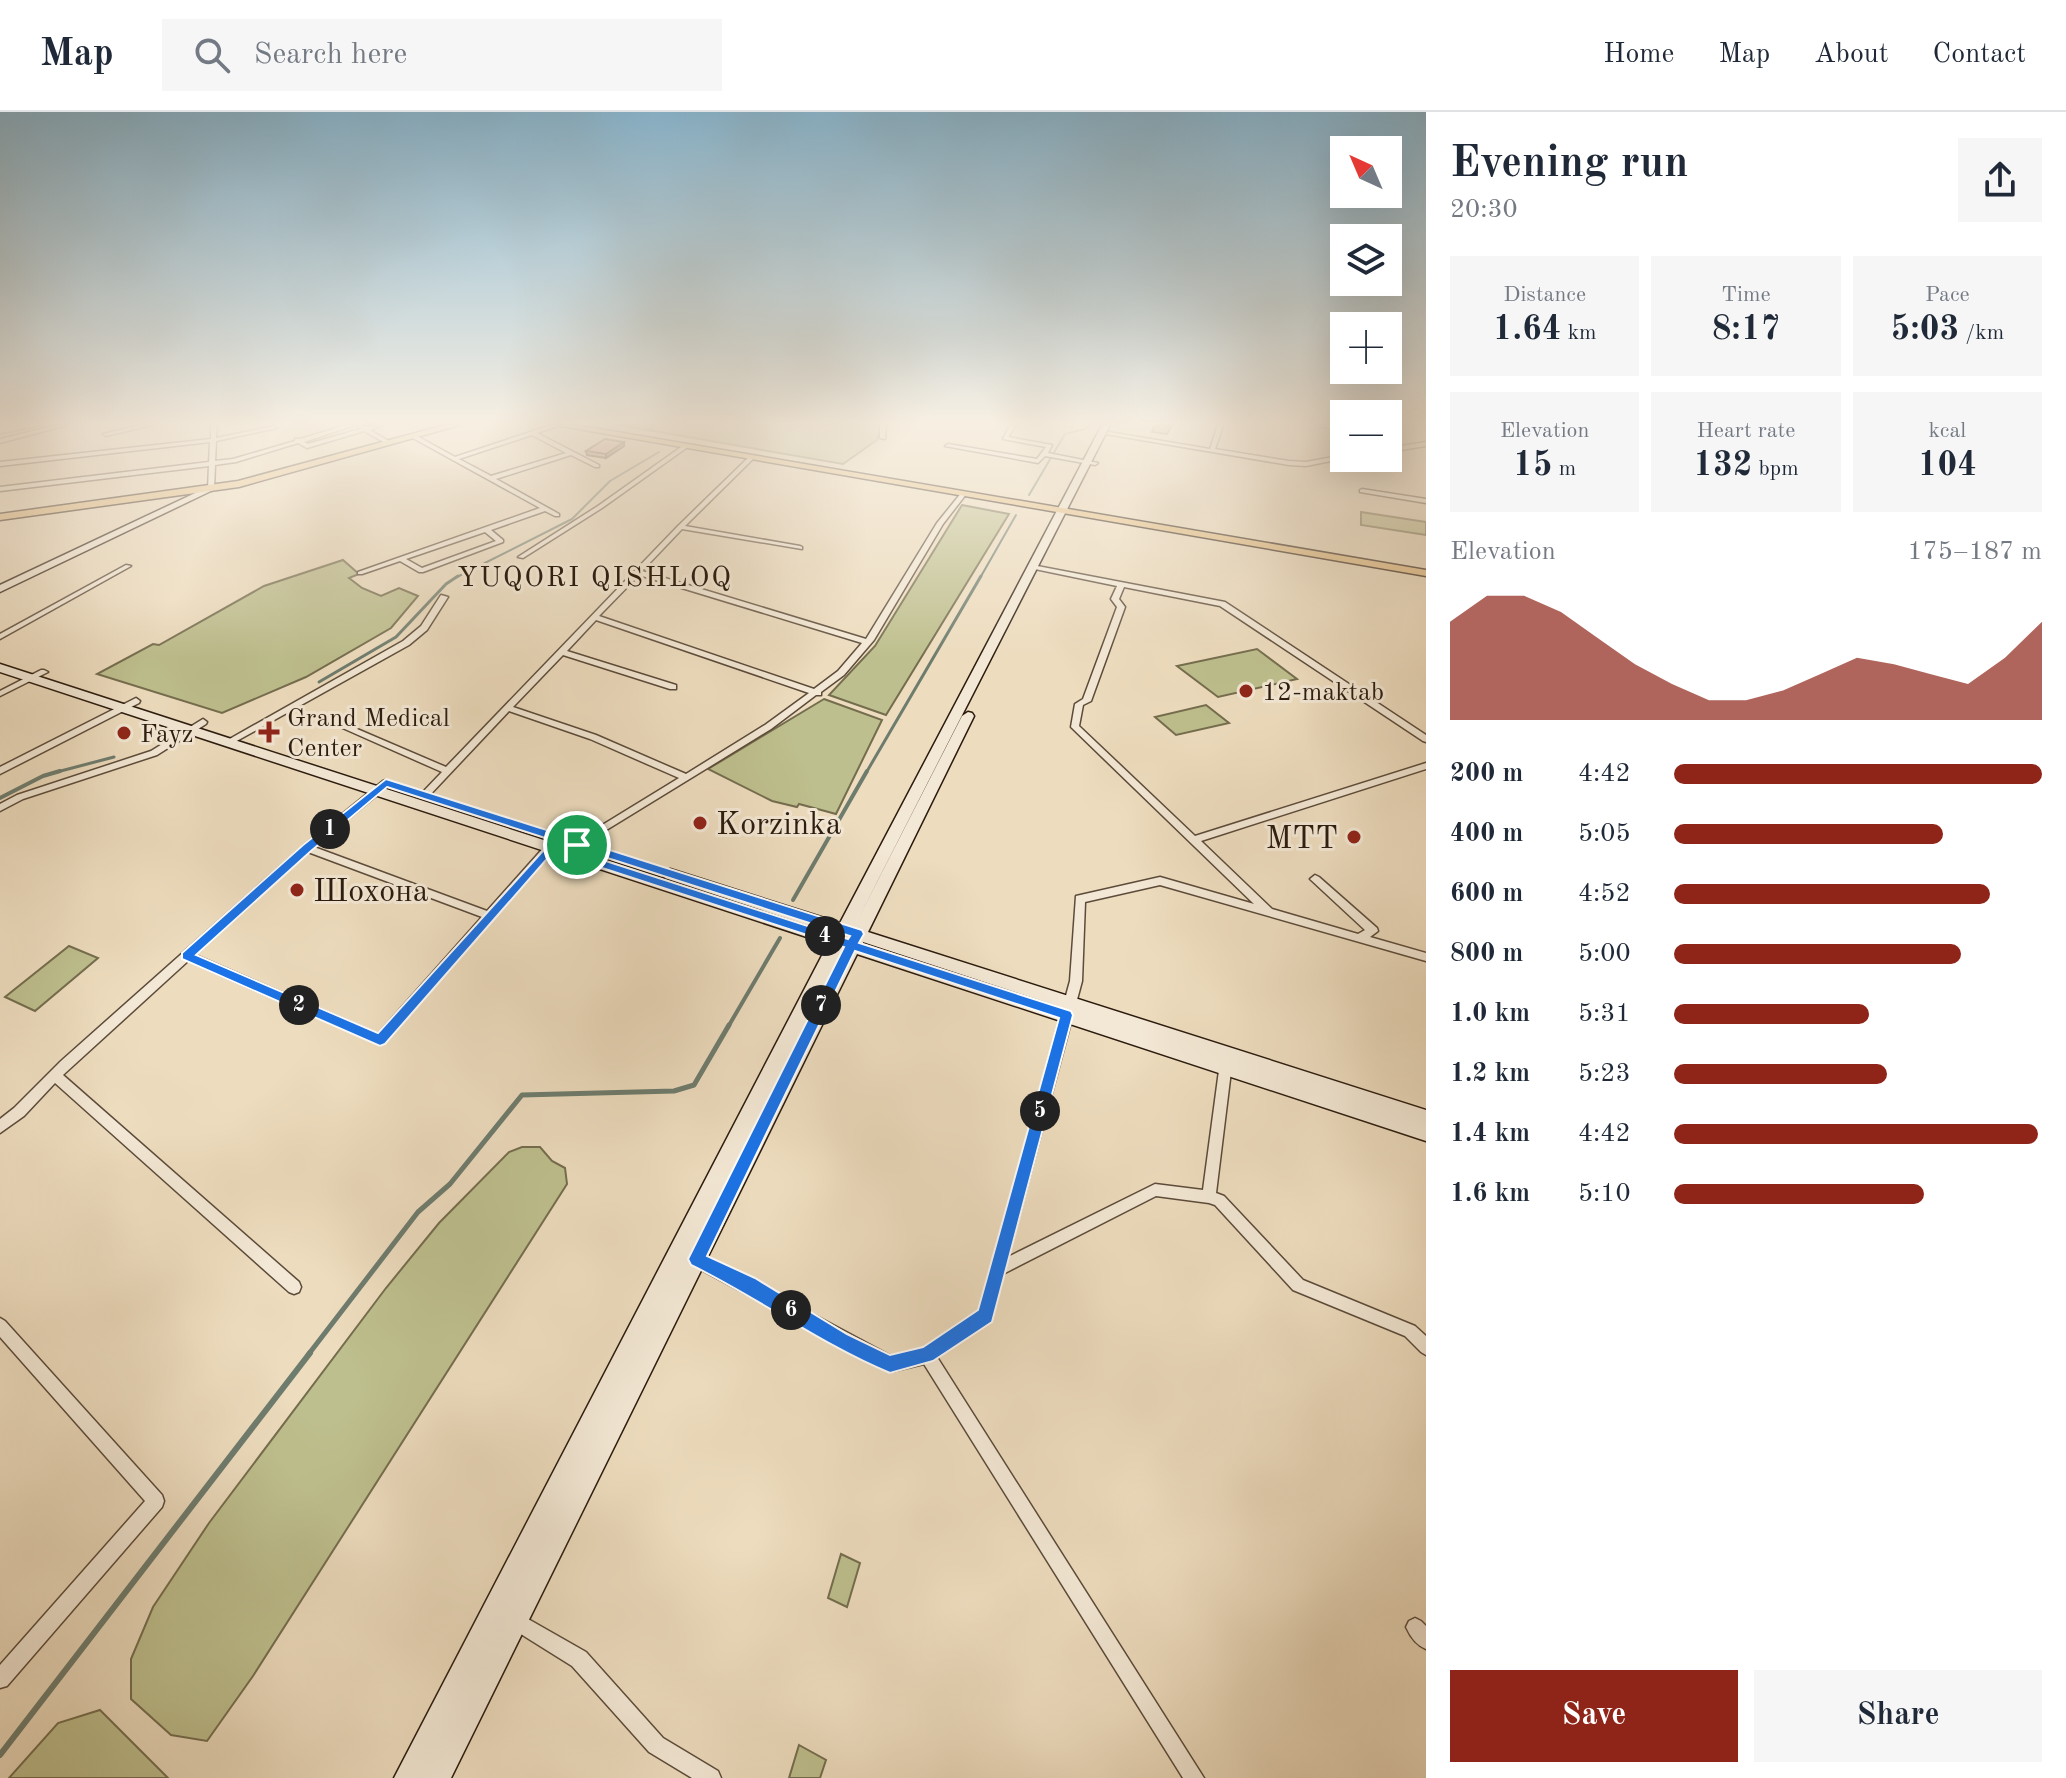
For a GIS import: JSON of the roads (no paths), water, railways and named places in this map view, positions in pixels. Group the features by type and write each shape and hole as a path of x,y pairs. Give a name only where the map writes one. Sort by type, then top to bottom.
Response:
{"main road":[{"path":"0,517 109,503"},
{"path":"171,509 172,503"},
{"path":"0,589 184,503"},
{"path":"1022,503 1426,571"},
{"path":"1025,503 1102,513 1426,571"},
{"path":"408,1778 678,1250 848,937 1070,503"},
{"path":"0,659 38,675 1226,1061 1426,1133"},
{"path":"0,668 38,675"},
{"path":"381,787 425,795 554,843 577,845 848,937"},
{"path":"436,1778 697,1259 848,937"},
{"path":"1226,1061 1426,1118"}],"street":[{"path":"533,503 557,515"},
{"path":"521,557 606,503"},
{"path":"425,795 705,503"},
{"path":"577,845 818,693 841,673 867,642 940,523 956,503"},
{"path":"360,573 545,509"},
{"path":"680,527 800,548"},
{"path":"401,559 421,571 501,541 485,529"},
{"path":"0,637 128,566"},
{"path":"1036,568 1222,604 1426,739"},
{"path":"637,572 867,642"},
{"path":"1121,585 1115,599 1121,607 1087,701 1079,704 1075,727 1271,914"},
{"path":"235,738 406,643 424,628 444,597"},
{"path":"595,617 818,693"},
{"path":"562,652 673,687"},
{"path":"0,694 38,675"},
{"path":"0,771 130,705"},
{"path":"508,708 593,737 685,777"},
{"path":"333,722 448,771"},
{"path":"0,808 20,797 154,753 198,726"},
{"path":"1194,840 1426,766"},
{"path":"0,1127 307,848 381,787"},
{"path":"186,956 380,1040 554,843"},
{"path":"307,848 490,916"},
{"path":"1315,879 1373,931 1358,938"},
{"path":"678,1250 749,1284 840,1340 890,1364 927,1355 986,1315 1076,981 1080,899 1160,881 1426,957"},
{"path":"1209,1197 1226,1061"},
{"path":"55,1075 294,1287"},
{"path":"997,1270 1155,1190 1209,1197 1219,1200 1298,1285 1410,1331 1426,1347"},
{"path":"0,1326 156,1501 0,1679"},
{"path":"927,1355 1194,1778"},
{"path":"496,1610 579,1659 656,1745 711,1778"}],"waterway":[{"path":"455,578 572,519 588,503"},
{"path":"980,578 1016,515"},
{"path":"866,773 981,576"},
{"path":"319,682 396,637 455,578"},
{"path":"55,773 114,757"},
{"path":"55,773 60,771"},
{"path":"793,900 867,771"},
{"path":"0,798 55,773"},
{"path":"728,1027 780,938"},
{"path":"308,1355 418,1212 450,1184 522,1095 674,1091 694,1085 729,1025"},
{"path":"0,1755 310,1353"}],"place":[{"name":"12-maktab","path":"1246,691"},
{"name":"Grand Medical Center","path":"269,732"},
{"name":"Fayz","path":"124,733"},
{"name":"Korzinka","path":"700,823"},
{"name":"MTT","path":"1354,837"},
{"name":"Шохона","path":"297,890"}],"district":[{"name":"YUQORI QISHLOQ","path":"595,576"}]}
